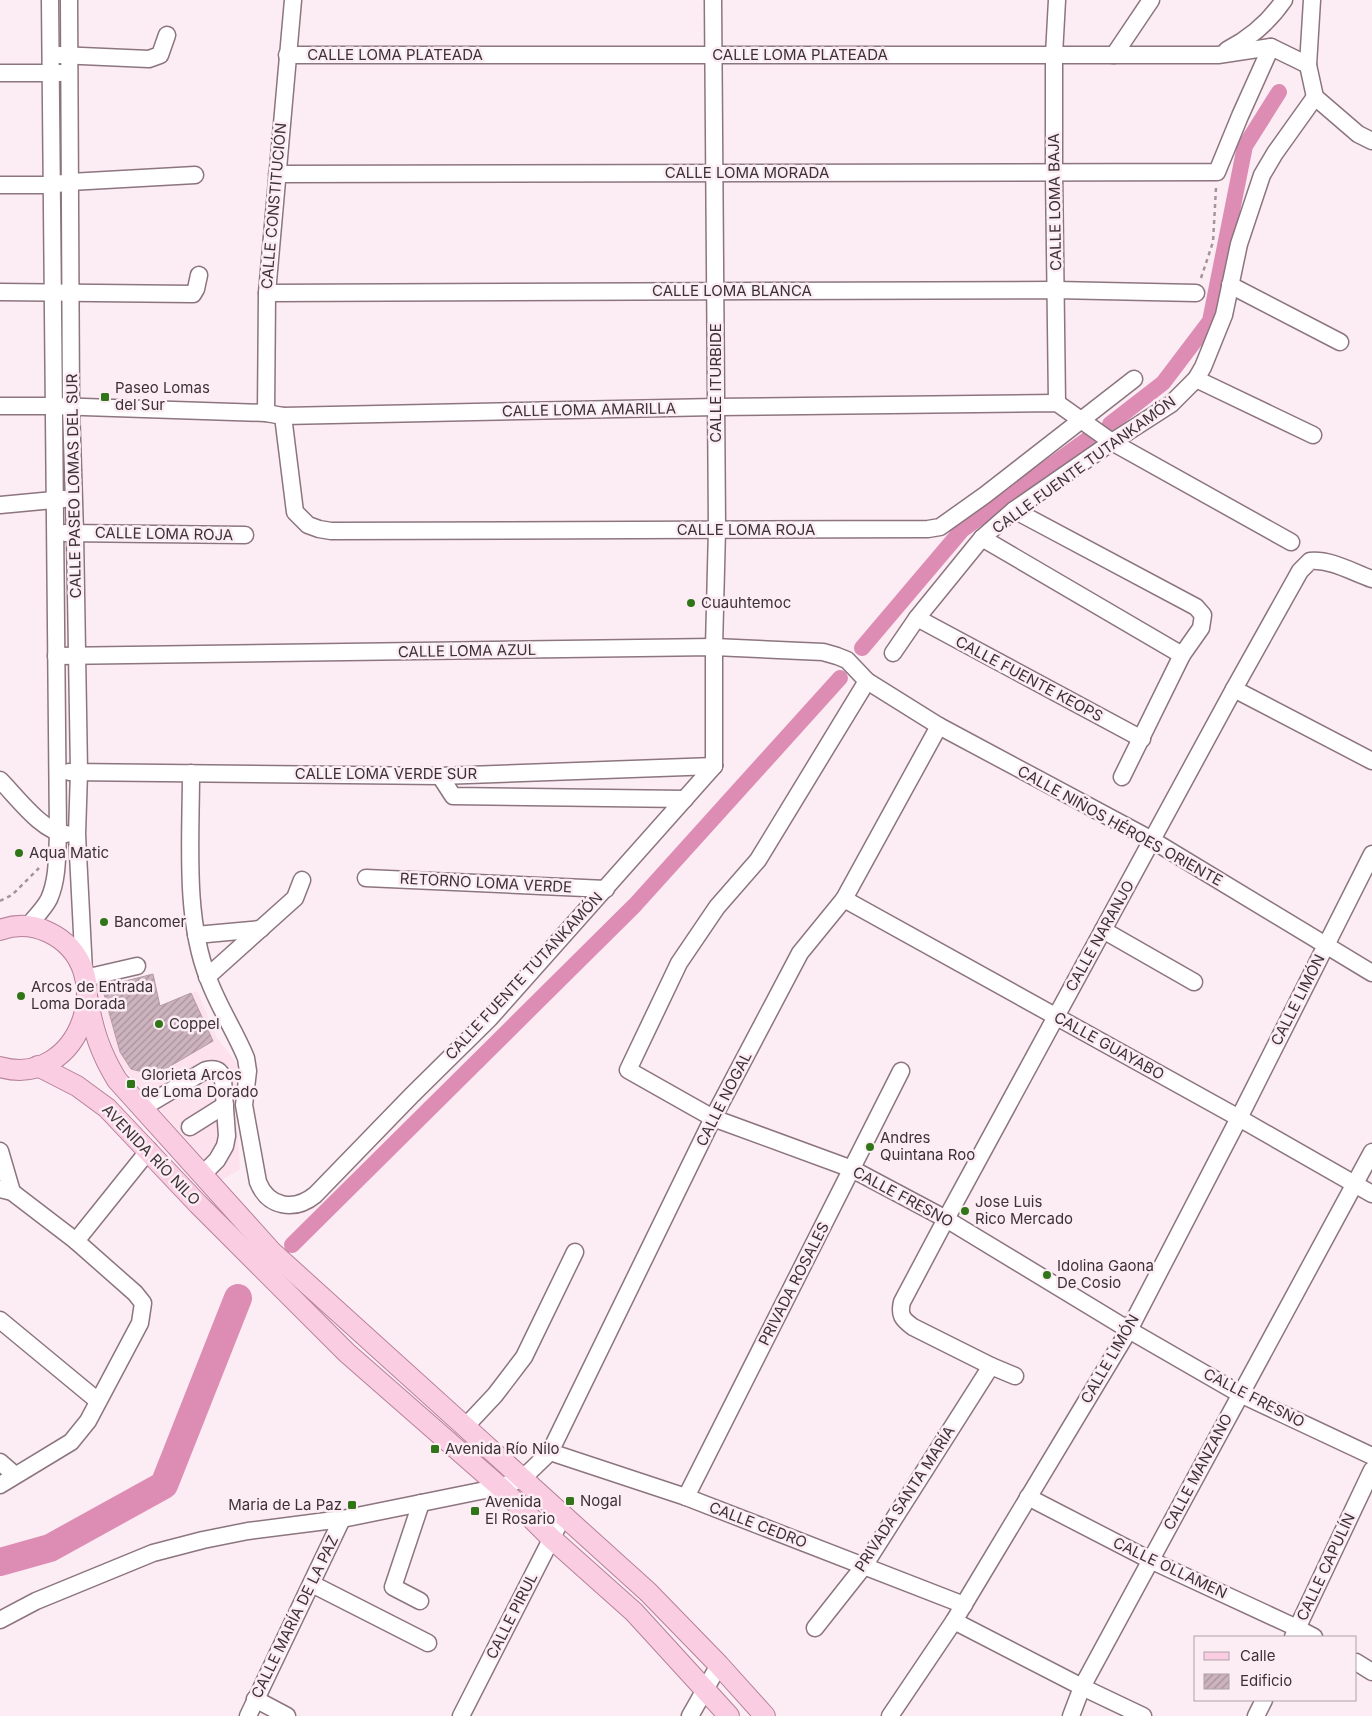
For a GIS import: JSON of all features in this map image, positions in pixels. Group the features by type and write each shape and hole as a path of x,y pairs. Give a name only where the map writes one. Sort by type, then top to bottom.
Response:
{"main road":[{"path":"0,930 16,926 28,926 42,929 56,936 68,945 78,958 85,975"},
{"name":"AVENIDA RÍO NILO","path":"85,975 88,1000 98,1042 105,1061 117,1080 272,1252 648,1592 719,1665 765,1716"},
{"path":"0,1067 16,1070 38,1066 55,1058 70,1045 84,1019 88,1000"},
{"name":"AVENIDA RÍO NILO","path":"38,1066 93,1096 108,1108 198,1204 347,1353 500,1487 551,1538 634,1612 729,1716"}],"street":[{"name":"CALLE PASEO LOMAS DEL SUR","path":"28,926 49,899 55,880 58,833 50,0"},
{"name":"CALLE PASEO LOMAS DEL SUR","path":"69,0 71,408 77,655 77,834 85,975"},
{"name":"CALLE CONSTITUCIÓN","path":"266,413 267,293 293,0"},
{"name":"CALLE ITURBIDE","path":"714,0 717,529 714,766"},
{"name":"CALLE LOMA BAJA","path":"1057,0 1054,55 1057,403"},
{"path":"1114,54 1150,0"},
{"path":"1218,55 1241,43 1272,18 1284,0"},
{"path":"1312,0 1308,65 1315,97 1358,134 1372,141"},
{"path":"50,55 149,58 160,55 167,35"},
{"path":"1218,172 1240,116 1272,47 1308,65"},
{"name":"CALLE LOMA PLATEADA","path":"287,55 1218,55 1272,47"},
{"path":"0,73 70,74"},
{"name":"CALLE FUENTE TUTANKAMÓN","path":"893,653 916,618 982,538 1014,510 1112,442 1171,404 1196,379 1203,368 1224,315 1239,244 1262,175 1275,152 1315,97"},
{"name":"CALLE LOMA MORADA","path":"277,174 1218,172"},
{"path":"0,186 51,185 70,182 194,175"},
{"path":"0,292 193,294 199,275"},
{"path":"1230,285 1340,342"},
{"name":"CALLE LOMA BLANCA","path":"267,293 1056,290 1196,294"},
{"name":"CALLE LOMA ROJA","path":"283,416 294,512 308,525 319,529 331,531 934,529 940,527 985,495 1134,379"},
{"path":"1196,379 1312,435"},
{"path":"1057,403 1112,442 1290,542"},
{"name":"CALLE LOMA AMARILLA","path":"0,406 266,413 283,416 716,407 1057,403"},
{"path":"0,505 74,499"},
{"path":"1014,510 1196,607 1203,615 1201,628 1182,655 1122,777"},
{"name":"CALLE LOMA ROJA","path":"54,534 245,535"},
{"path":"982,538 1182,655"},
{"name":"CALLE NARANJO","path":"991,1366 903,1320 901,1316 902,1302 1234,689 1300,571 1310,561 1327,562 1372,579"},
{"name":"CALLE FUENTE KEOPS","path":"916,618 1142,739"},
{"name":"CALLE LOMA AZUL","path":"56,656 714,648 823,652 846,660 867,682"},
{"name":"CALLE NIÑOS HÉROES ORIENTE","path":"867,682 939,726 1152,840 1372,973"},
{"name":"CALLE FRESNO","path":"867,682 758,860 717,907 679,963 628,1070 713,1118 852,1169 946,1219 1129,1330 1240,1394 1372,1456"},
{"path":"1234,689 1372,761"},
{"name":"CALLE NOGAL","path":"522,1479 550,1452 713,1118 800,953 844,899 939,726"},
{"name":"CALLE FUENTE TUTANKAMÓN","path":"207,977 246,1058 248,1072 244,1105 261,1190 267,1198 277,1203 289,1205 308,1201 490,1018 714,766"},
{"name":"CALLE LOMA VERDE SUR","path":"57,773 440,776 714,766"},
{"path":"191,773 191,904 196,934 207,977 295,898 302,880"},
{"path":"440,776 453,796 686,799"},
{"path":"0,780 41,823 58,833 77,834"},
{"name":"CALLE LIMÓN","path":"890,1716 964,1605 1129,1330 1239,1118 1372,854"},
{"name":"RETORNO LOMA VERDE","path":"366,878 606,888"},
{"name":"CALLE GUAYABO","path":"844,899 1372,1194"},
{"path":"196,934 261,929"},
{"path":"1103,930 1194,982"},
{"path":"85,975 137,966"},
{"path":"142,1108 206,1070 212,1068 222,1074 227,1136 225,1146 218,1160 202,1175"},
{"name":"PRIVADA ROSALES","path":"686,1497 901,1071"},
{"path":"190,1127 225,1105"},
{"path":"76,1241 149,1150"},
{"path":"0,1151 6,1190 76,1241 135,1292 143,1303 140,1323 88,1421 72,1442 0,1485"},
{"name":"CALLE MANZANO","path":"1071,1716 1082,1687 1372,1152"},
{"path":"465,1427 495,1395 524,1357 575,1252"},
{"path":"0,1320 98,1401"},
{"path":"991,1366 1015,1376"},
{"name":"PRIVADA SANTA MARÍA","path":"814,1628 864,1566 991,1366"},
{"name":"CALLE CEDRO","path":"550,1452 686,1497 964,1605"},
{"path":"0,1462 15,1475"},
{"name":"CALLE CAPULÍN","path":"1295,1632 1372,1470"},
{"path":"0,1620 36,1601 153,1553 248,1531 342,1519 500,1487 522,1479"},
{"name":"CALLE OLLAMEN","path":"1028,1498 1295,1632 1310,1636"},
{"path":"420,1601 393,1587 421,1503"},
{"name":"CALLE PIRUL","path":"464,1715 563,1516"},
{"name":"CALLE MARÍA DE LA PAZ","path":"248,1716 342,1519"},
{"path":"312,1584 428,1643"},
{"path":"954,1621 1143,1716"},
{"path":"1357,1663 1372,1672"},
{"path":"690,1716 719,1665"},
{"path":"256,1699 287,1716"},
{"path":"1256,1716 1264,1701"}],"path":[{"path":"1196,294 1213,242 1218,172"},
{"path":"0,900 12,895 39,870 42,862"}],"shaded area":[{"path":"153,974 160,1006 197,991 217,1038 240,1068 236,1117 240,1169 222,1180 120,1064 114,1054 96,988"}],"building":[{"name":"Coppel","path":"153,974 160,1006 191,993 213,1041 155,1075 131,1069 120,1052 102,987"}],"waterway":[{"path":"1110,424 1163,383 1210,321 1245,146 1279,92"},
{"path":"862,648 962,530 1088,439"},
{"path":"292,1245 635,905 840,678"},
{"path":"0,1562 50,1548 164,1485 238,1298"}],"place":[{"name":"Paseo Lomas del Sur","path":"105,397"},
{"name":"Cuauhtemoc","path":"691,603"},
{"name":"Aqua Matic","path":"19,853"},
{"name":"Bancomer","path":"104,922"},
{"name":"Arcos de Entrada Loma Dorada","path":"21,996"},
{"name":"Coppel","path":"159,1024"},
{"name":"Glorieta Arcos de Loma Dorado","path":"131,1084"},
{"name":"Andres Quintana Roo","path":"870,1147"},
{"name":"Jose Luis Rico Mercado","path":"965,1211"},
{"name":"Idolina Gaona De Cosio","path":"1047,1275"},
{"name":"Avenida Río Nilo","path":"435,1449"},
{"name":"Nogal","path":"570,1501"},
{"name":"Maria de La Paz","path":"352,1505"},
{"name":"Avenida El Rosario","path":"475,1511"}]}
